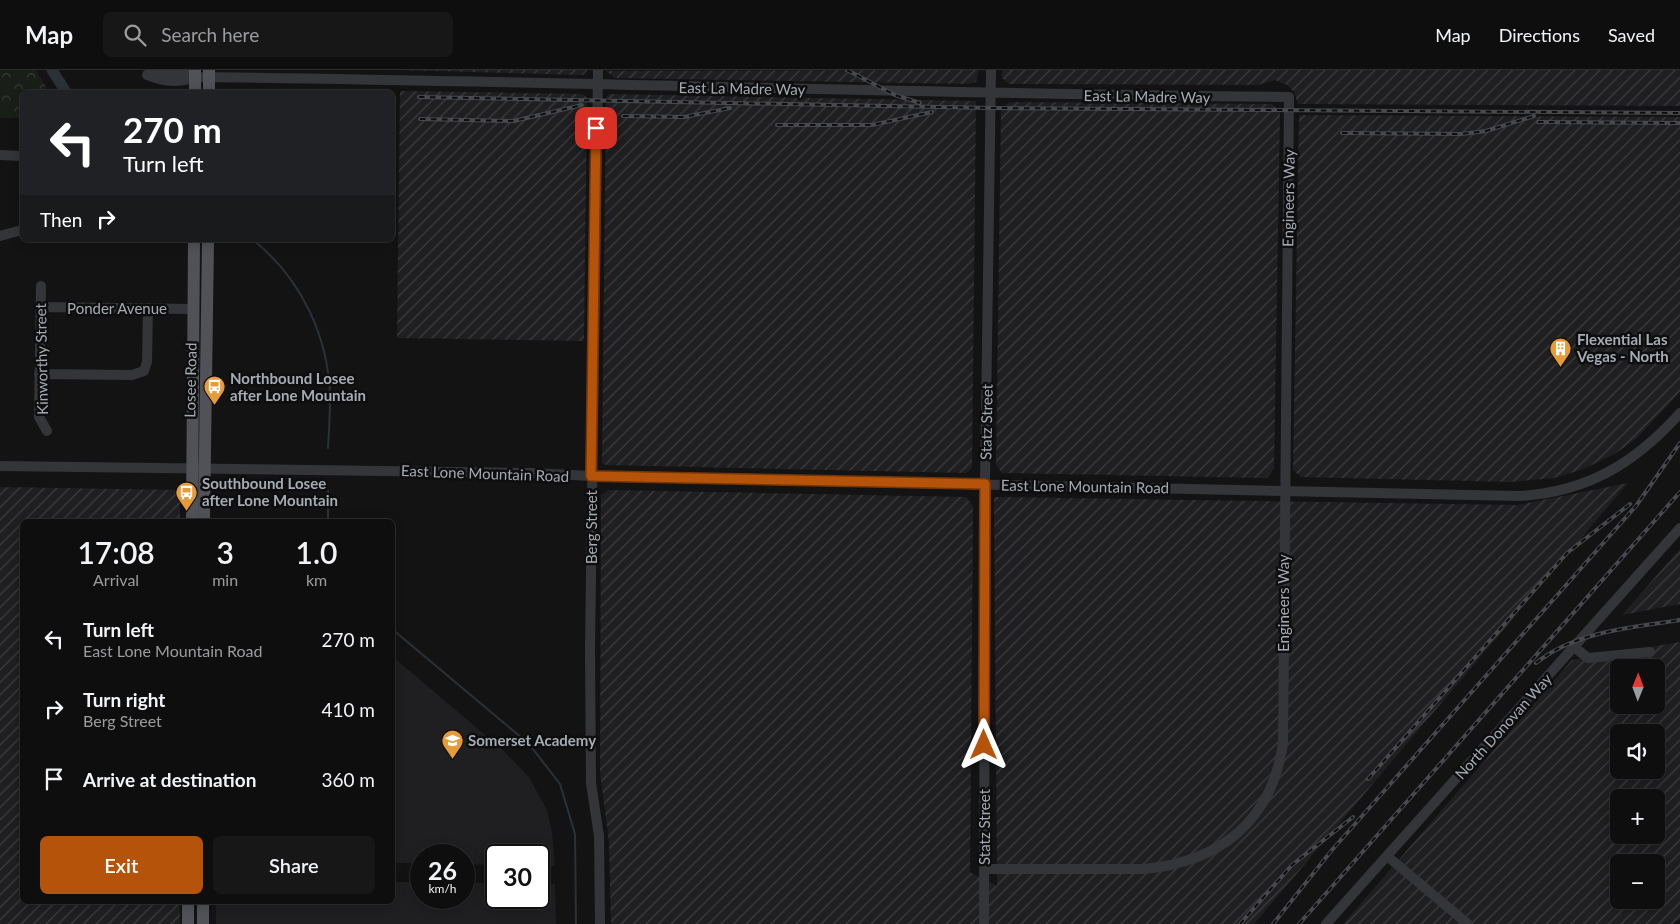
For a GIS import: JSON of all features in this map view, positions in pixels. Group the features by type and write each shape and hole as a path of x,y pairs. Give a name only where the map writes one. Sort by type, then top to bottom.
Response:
{"main road":[{"path":"195,74 195,90"},
{"path":"209,74 209,90"},
{"name":"Losee Road","path":"194,242 198,468 204,519"},
{"path":"201,242 208,270"},
{"name":"Losee Road","path":"192,519 198,468 208,242"},
{"path":"188,904 188,924"},
{"path":"203,904 203,924"}],"street":[{"name":"Berg Street","path":"598,70 591,476 591,783 599,836 600,924"},
{"name":"Statz Street","path":"984,924 985,484 991,70"},
{"name":"East La Madre Way","path":"195,74 991,94 1289,97"},
{"name":"Engineers Way","path":"984,869 1144,869 1171,867 1194,860 1218,848 1246,826 1264,801 1273,783 1283,743 1289,97"},
{"path":"0,155 20,156"},
{"path":"0,236 20,231"},
{"name":"Kinworthy Street","path":"41,286 39,417 47,431"},
{"name":"Ponder Avenue","path":"40,308 194,309"},
{"path":"39,374 132,375 144,371 148,362 148,308"},
{"name":"East Lone Mountain Road","path":"0,466 533,473 591,476 1526,495 1561,490 1598,478 1639,454 1658,438 1680,413"},
{"name":"North Donovan Way","path":"1326,924 1680,528"},
{"path":"1574,647 1588,658 1650,652"},
{"path":"1387,856 1468,924"}],"shaded area":[{"path":"401,70 588,70 583,75"},
{"path":"979,70 976,82 969,84 615,78 606,71"},
{"path":"1002,70 1680,70 1680,106 1298,104 1294,92 1287,85 1275,80 1258,85 1009,84 1002,78"},
{"path":"400,91 583,94 587,98 584,341 397,338"},
{"path":"609,94 976,101 972,468 966,473 606,465 602,463 606,97"},
{"path":"1009,102 1272,104 1280,112 1274,469 1267,478 1002,473 996,465 1001,110"},
{"path":"1299,115 1680,117 1680,392 1637,438 1616,453 1584,469 1554,478 1511,482 1301,477 1293,470"},
{"path":"1628,483 1254,924 611,924 609,842 600,772 601,495 608,490 966,497 973,506 970,872 997,886 994,497 1518,505"},
{"path":"0,487 180,490 180,519 20,519 20,904 180,904 180,924 0,924"},
{"path":"1680,549 1680,604 1622,615"},
{"path":"1680,642 1680,919 1673,924 1343,924 1572,660"},
{"name":"Somerset Academy","path":"395,659 504,751 529,777 547,810 552,832 555,866 550,866 550,844 485,844 485,865 475,864 475,844 410,844 410,863 395,863"},
{"path":"395,882 410,882 410,909 475,909 475,883 485,883 485,909 550,909 550,884 555,884 556,924 216,924 216,904 395,904"}],"green space":[{"path":"0,70 36,70 48,90 20,90 20,118 0,118"}],"waterway":[{"path":"52,70 65,90"},
{"path":"255,242 285,272 309,310 318,331 328,375 330,398 328,448"},
{"path":"328,491 328,519"},
{"path":"395,632 529,744 560,784 575,834 576,924"}],"railway":[{"path":"847,70 895,95 920,103"},
{"path":"419,97 991,108 1680,113"},
{"path":"420,119 514,121 582,105"},
{"path":"623,116 684,117 730,108"},
{"path":"777,125 872,125 932,112"},
{"path":"1342,133 1461,134 1486,131 1534,116"},
{"path":"1538,122 1680,123"},
{"path":"1273,924 1332,850 1636,506 1680,443"},
{"path":"1299,924 1680,492"},
{"path":"1368,779 1567,553 1630,504"},
{"path":"1536,663 1552,652 1586,637 1605,632 1680,620"},
{"path":"1240,924 1292,865 1353,817"}],"place":[{"name":"Flexential Las Vegas - North","path":"1561,367"},
{"name":"Northbound Losee after Lone Mountain","path":"214,406"},
{"name":"Southbound Losee after Lone Mountain","path":"186,511"},
{"name":"Somerset Academy","path":"452,759"}],"route":[{"path":"596,128 591,476 985,484 984,745"}]}
